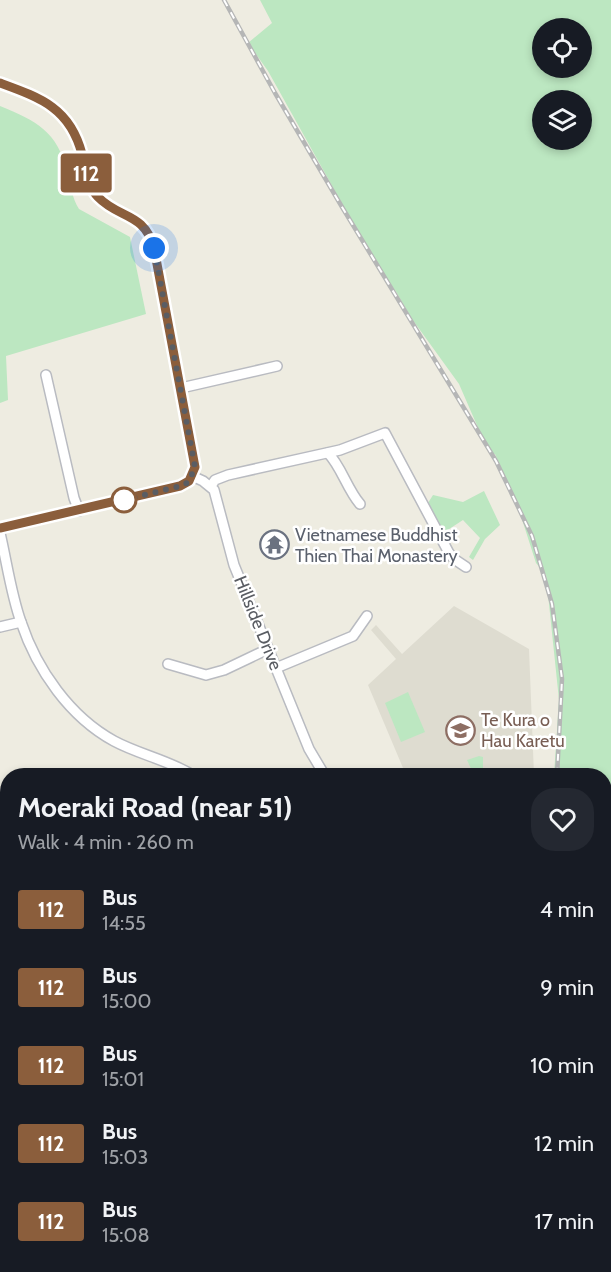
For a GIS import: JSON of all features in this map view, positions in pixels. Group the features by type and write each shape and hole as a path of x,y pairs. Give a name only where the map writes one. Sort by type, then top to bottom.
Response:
{"street":[{"path":"0,83 37,97 61,114 76,135 93,190 105,203 140,223 149,234 154,248 195,462 192,476 180,486 0,528"},
{"path":"181,388 277,366"},
{"path":"46,375 79,511"},
{"path":"192,476 211,486 215,480 228,475 328,453 385,433 449,553 466,567"},
{"path":"328,453 333,458 347,487 360,504"},
{"name":"Hillside Drive","path":"211,486 217,497 234,565 309,749 321,768"},
{"path":"0,533 21,622 44,671 65,700 93,729 117,743 179,768"},
{"path":"276,668 353,636 367,616"},
{"path":"0,627 21,622"},
{"path":"168,664 206,675 224,670 268,649"}],"shaded area":[{"name":"Te Kura o Hau Karetu","path":"454,606 529,649 534,768 403,768 368,685 396,659 371,630 376,625 402,654"}],"green space":[{"path":"260,0 611,0 611,768 554,768 559,700 546,575 536,563 519,510 495,454 489,453 459,384 412,319 395,290 389,288 268,71 248,43 272,23"},
{"path":"0,106 35,123 51,137 63,159 79,209 130,237 146,314 6,356 8,400 0,403"},
{"path":"484,491 500,525 485,539 473,560 469,557 480,538 463,520 443,533 428,503 433,495 463,502"},
{"path":"408,692 425,732 401,742 385,703"},
{"path":"483,757 483,768 471,768 467,760"}],"railway":[{"path":"224,0 342,207 496,461 532,536 552,604 562,679 557,768"}],"bus line":[{"name":"112","path":"0,83 32,94 61,114 76,135 89,183 98,197 140,223 149,234 154,248 195,462 194,471 184,485 0,528"}],"place":[{"name":"Vietnamese Buddhist Thien Thai Monastery","path":"274,545"},
{"name":"Te Kura o Hau Karetu","path":"460,730"}],"route":[{"path":"124,500 184,485 189,481 195,467 154,248"}]}
